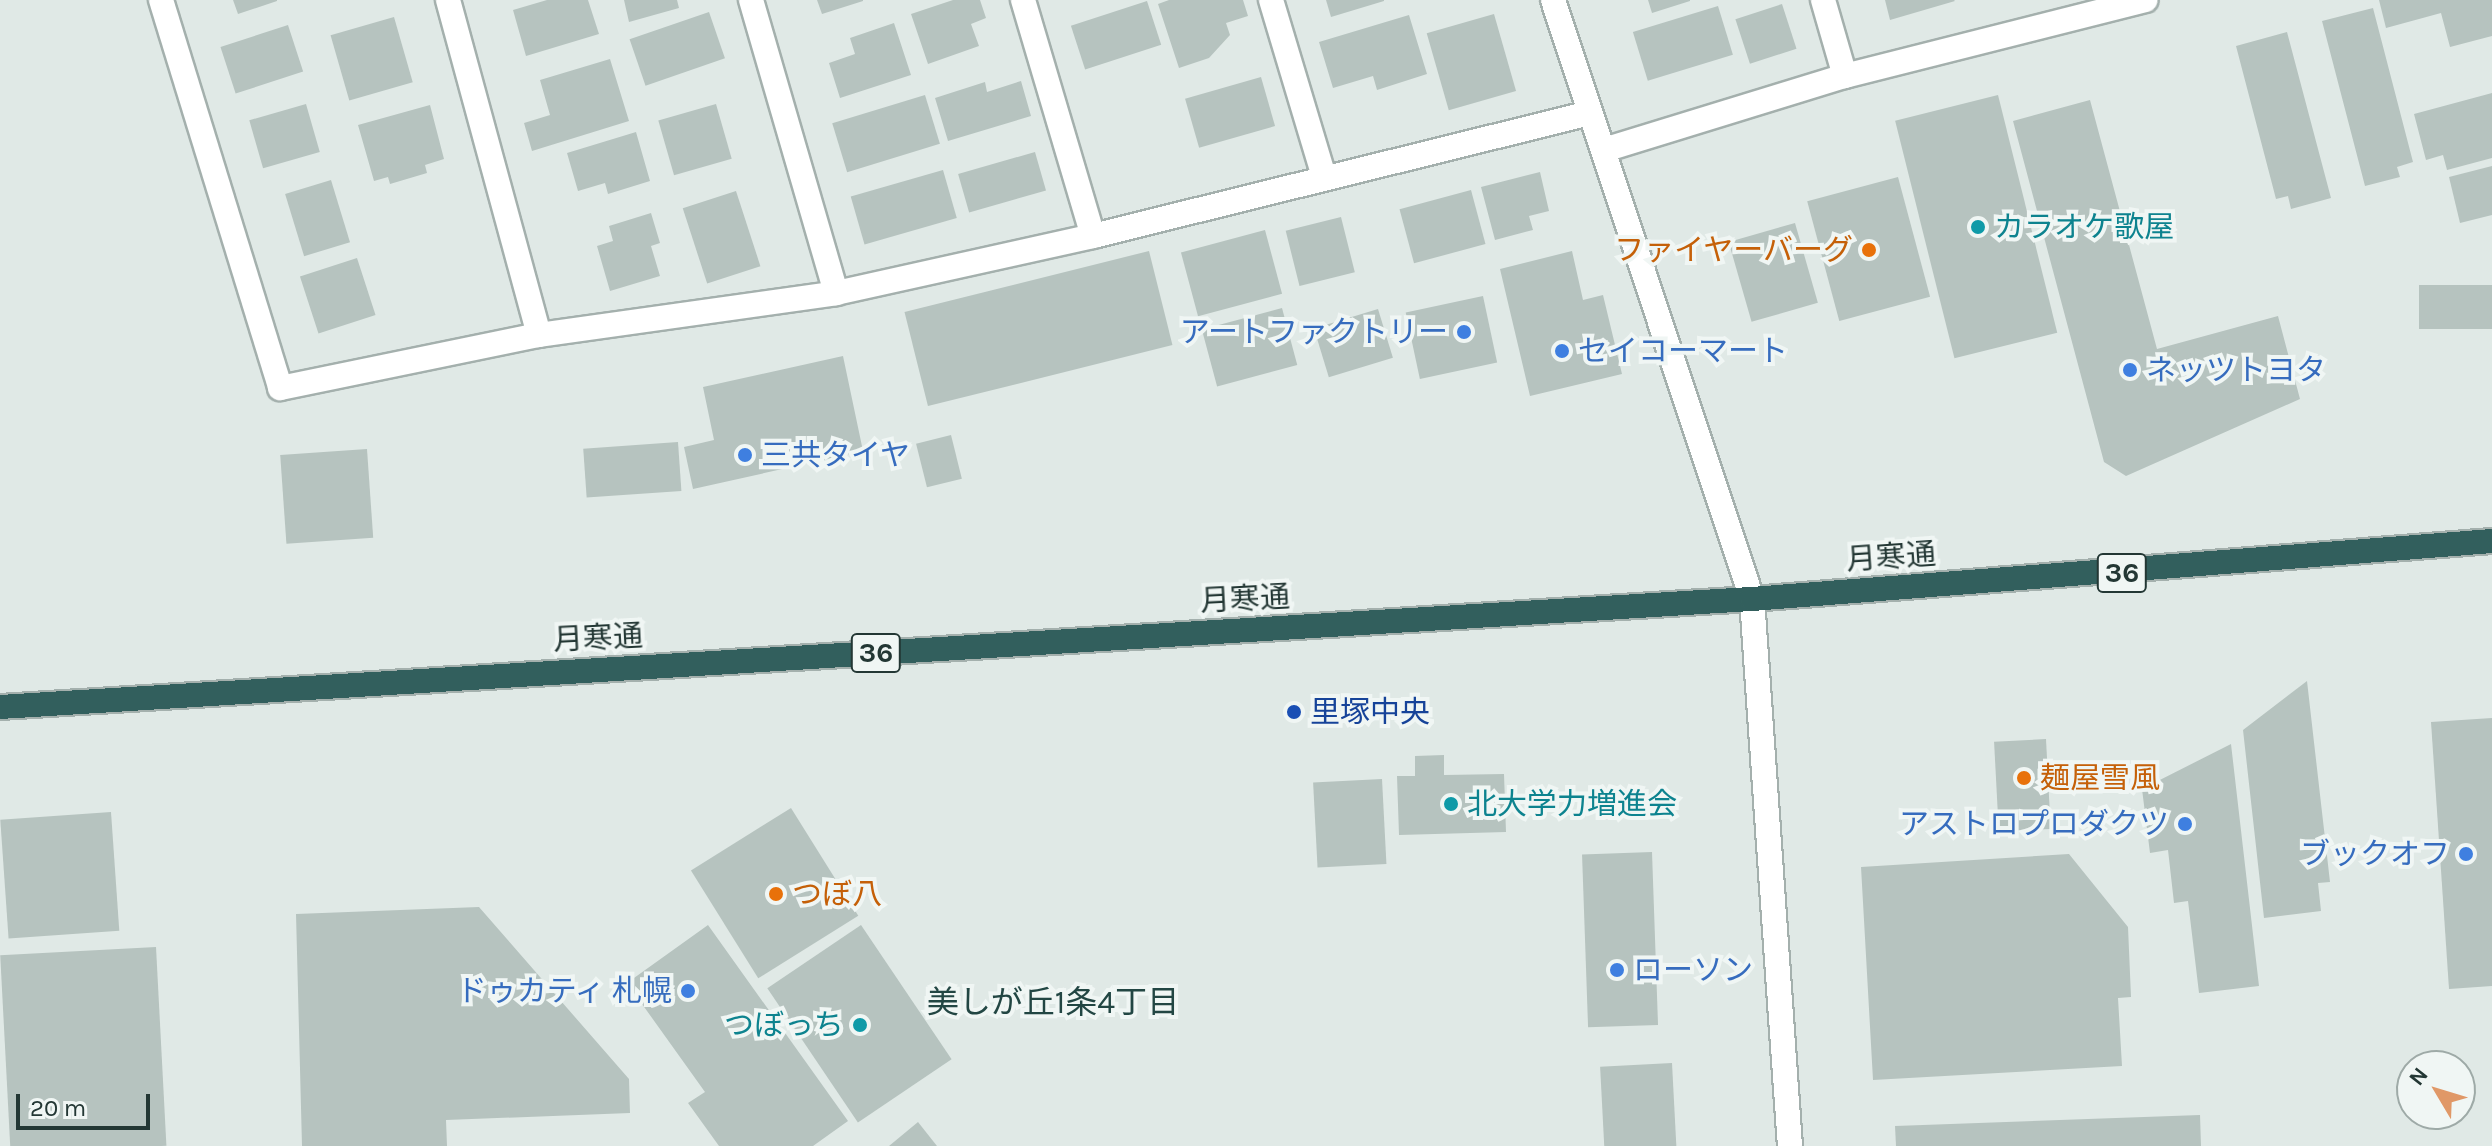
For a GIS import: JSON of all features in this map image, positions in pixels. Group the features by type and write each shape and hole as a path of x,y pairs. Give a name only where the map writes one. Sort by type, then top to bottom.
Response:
{"highway":[{"name":"月寒通","path":"0,707 1752,599 2492,541"}],"street":[{"path":"161,0 280,388 539,335 836,293 1093,236 1590,113"},
{"path":"448,0 539,335"},
{"path":"751,0 836,293"},
{"path":"1023,0 1093,236"},
{"path":"1271,0 1324,177"},
{"path":"1553,0 1752,599 1790,1146"},
{"path":"1823,0 1845,76"},
{"path":"1604,150 1845,76 2146,0"}],"building":[{"path":"233,0 277,0 277,1 238,14"},
{"path":"547,0 588,0 599,34 526,56 513,10"},
{"path":"624,0 677,0 679,8 629,22"},
{"path":"817,0 863,0 863,1 822,14"},
{"path":"953,0 980,0 986,18 971,24 979,46 928,64 911,14"},
{"path":"1169,0 1243,0 1248,16 1226,23 1230,35 1209,58 1179,68 1158,4"},
{"path":"1326,0 1384,0 1384,1 1331,17"},
{"path":"1648,0 1690,0 1690,1 1652,13"},
{"path":"1885,0 1954,0 1955,1 1890,20"},
{"path":"2379,0 2492,0 2492,36 2450,47 2441,13 2386,28"},
{"path":"1147,1 1161,45 1085,69 1071,26"},
{"path":"1782,4 1797,49 1750,64 1735,19"},
{"path":"1718,6 1733,55 1648,81 1633,32"},
{"path":"2373,8 2413,162 2397,167 2400,177 2365,186 2322,21"},
{"path":"709,12 725,58 646,86 630,39"},
{"path":"1494,14 1516,91 1449,110 1427,33"},
{"path":"1409,15 1427,74 1377,90 1373,76 1333,88 1319,42"},
{"path":"394,17 413,82 349,101 331,35"},
{"path":"894,23 911,75 840,98 829,63 855,54 850,38"},
{"path":"288,25 303,72 236,94 220,47"},
{"path":"2287,32 2331,198 2291,209 2288,196 2276,199 2236,46"},
{"path":"610,59 629,121 532,151 524,123 550,115 540,80"},
{"path":"1261,77 1275,126 1199,148 1185,99"},
{"path":"1021,81 1031,116 948,141 935,98 985,82 987,92"},
{"path":"2492,93 2492,158 2447,170 2443,155 2426,160 2414,114"},
{"path":"925,95 940,144 847,172 832,123"},
{"name":"カラオケ歌屋","path":"1998,95 2057,333 1954,358 1895,121"},
{"path":"2090,100 2157,349 2278,316 2300,399 2126,476 2104,462 2013,121"},
{"path":"306,104 320,152 263,168 249,120"},
{"path":"716,104 732,159 674,175 658,121"},
{"path":"430,105 444,159 425,165 427,173 390,184 388,177 374,181 358,125"},
{"path":"636,132 650,181 608,194 605,183 578,191 567,153"},
{"path":"1035,152 1046,190 969,213 958,174"},
{"path":"2492,166 2492,215 2460,223 2449,177"},
{"path":"943,170 957,218 865,245 851,196"},
{"path":"1540,172 1549,211 1529,216 1533,230 1495,240 1481,187"},
{"name":"ファイヤーバーグ","path":"1898,177 1930,297 1839,321 1807,201"},
{"path":"331,180 350,242 304,256 285,194"},
{"path":"1471,190 1485,244 1414,263 1400,209"},
{"path":"736,191 760,266 707,283 683,208"},
{"path":"651,213 660,243 651,246 660,276 610,291 597,246 613,241 609,226"},
{"path":"1341,217 1355,272 1299,286 1286,231"},
{"path":"1795,223 1818,303 1752,322 1729,242"},
{"path":"1265,230 1282,294 1198,316 1181,253"},
{"path":"1149,251 1172,345 928,406 904,312"},
{"path":"1572,251 1583,300 1603,295 1622,374 1530,396 1500,269"},
{"path":"357,258 376,315 318,334 300,277"},
{"path":"2419,285 2492,285 2492,329 2419,329"},
{"path":"1483,296 1497,363 1420,379 1406,312"},
{"path":"1282,308 1297,365 1217,386 1202,329"},
{"path":"1378,309 1393,358 1329,377 1314,329"},
{"path":"843,356 863,451 693,489 684,447 714,440 703,387"},
{"path":"951,435 962,479 927,487 916,444"},
{"path":"678,442 681,491 587,498 583,449"},
{"path":"367,449 373,538 286,544 280,455"},
{"path":"2307,681 2330,882 2318,883 2321,911 2264,918 2243,730"},
{"name":"ブックオフ","path":"2492,718 2492,986 2449,989 2431,722"},
{"path":"2046,739 2051,829 1999,832 1994,742"},
{"path":"2231,744 2259,986 2199,993 2188,901 2174,903 2168,850 2150,853 2142,789"},
{"name":"北大学力増進会","path":"1444,755 1444,775 1504,774 1506,832 1399,835 1397,776 1415,776 1415,756"},
{"path":"1382,779 1386,864 1318,867 1313,783"},
{"name":"つぼ八","path":"791,808 858,916 758,978 691,871"},
{"path":"111,812 119,931 9,938 0,820"},
{"path":"1652,852 1658,1025 1588,1027 1582,854"},
{"path":"2069,854 2128,927 2131,997 2118,998 2122,1066 1873,1080 1861,867"},
{"path":"479,907 629,1079 630,1113 446,1120 447,1146 302,1146 296,914"},
{"path":"708,925 848,1121 813,1146 719,1146 688,1103 705,1092 627,983"},
{"name":"つぼっち","path":"861,925 952,1059 858,1122 767,988"},
{"path":"156,947 166,1146 10,1146 0,955"},
{"path":"1672,1063 1676,1146 1604,1146 1600,1067"},
{"path":"2200,1115 2201,1146 1896,1146 1895,1126"},
{"path":"918,1122 937,1146 889,1146"}],"place":[{"name":"カラオケ歌屋","path":"1978,227"},
{"name":"ファイヤーバーグ","path":"1869,250"},
{"name":"アートファクトリー","path":"1464,332"},
{"name":"セイコーマート","path":"1562,351"},
{"name":"ネッツトヨタ","path":"2130,370"},
{"name":"三共タイヤ","path":"745,455"},
{"name":"里塚中央","path":"1294,712"},
{"name":"麺屋雪風","path":"2024,778"},
{"name":"北大学力増進会","path":"1451,804"},
{"name":"アストロプロダクツ","path":"2185,824"},
{"name":"ブックオフ","path":"2466,854"},
{"name":"つぼ八","path":"776,894"},
{"name":"ローソン","path":"1617,970"},
{"name":"ドゥカティ 札幌","path":"688,991"},
{"name":"つぼっち","path":"860,1025"}],"district":[{"name":"美しが丘1条4丁目","path":"1053,1003"}]}
